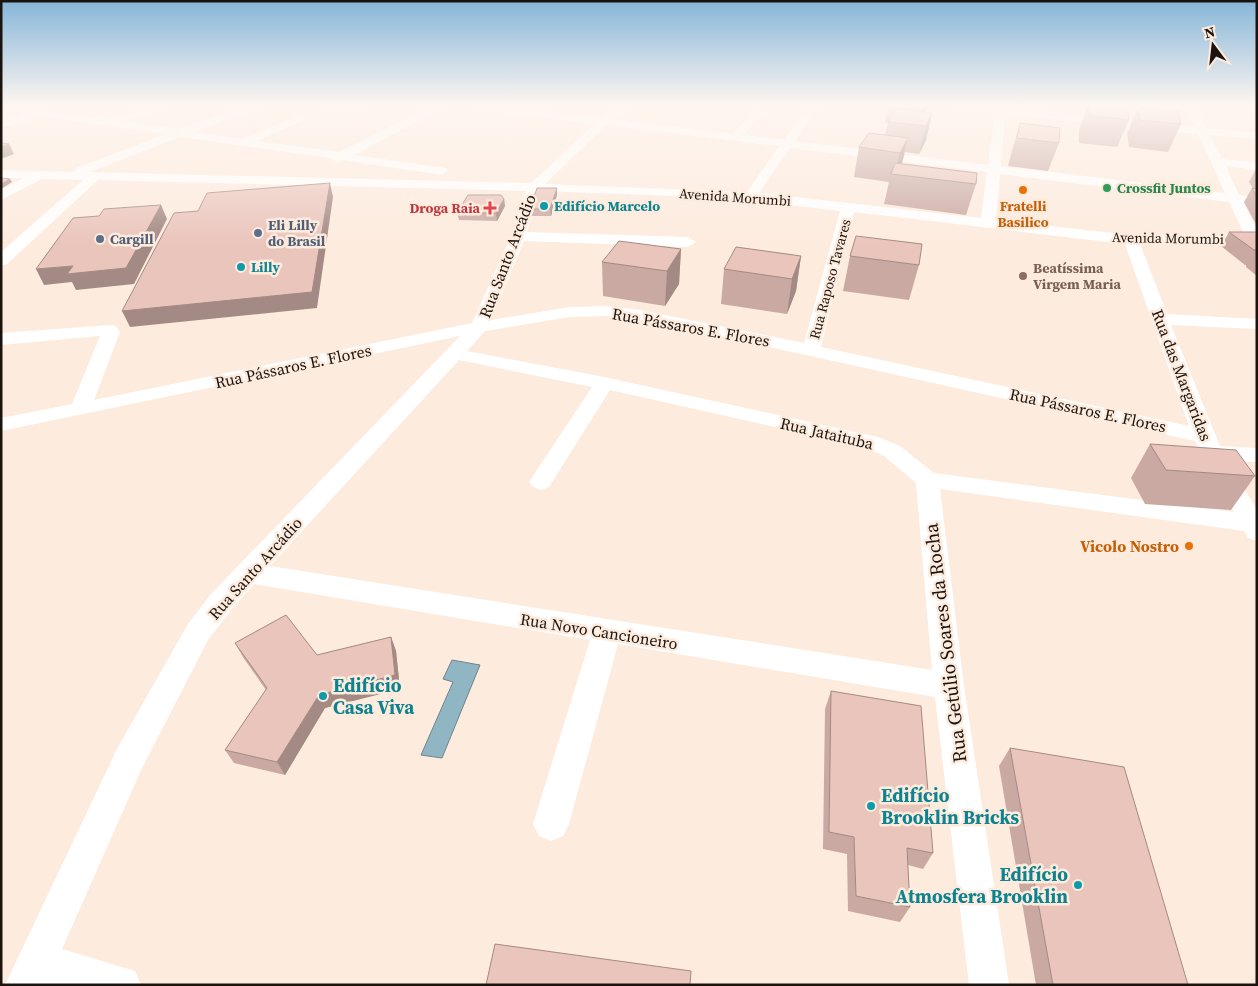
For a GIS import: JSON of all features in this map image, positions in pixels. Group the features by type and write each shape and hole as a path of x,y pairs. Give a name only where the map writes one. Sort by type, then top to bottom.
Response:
{"street":[{"path":"67,176 132,152"},
{"path":"300,152 453,179"},
{"path":"293,180 351,152"},
{"path":"534,187 571,152"},
{"path":"751,195 781,152"},
{"path":"854,152 1257,201"},
{"path":"988,224 997,152"},
{"path":"1214,152 1234,198 1255,238"},
{"path":"1219,162 1257,166"},
{"name":"Avenida Morumbi","path":"1,174 293,180 453,179 534,187 751,195 848,208 1131,240 1255,238"},
{"path":"1,196 39,175"},
{"path":"1,261 95,176"},
{"name":"Rua Santo Arcádio","path":"30,974 130,758 198,632 221,602 480,327 518,236 534,187"},
{"name":"Rua Raposo Tavares","path":"811,350 848,208"},
{"path":"518,236 688,242"},
{"name":"Rua das Margaridas","path":"1131,240 1159,319 1208,444 1254,528"},
{"name":"Rua Pássaros E. Flores","path":"1,425 82,403 480,327 570,312 606,311 640,315 811,350 1257,455"},
{"path":"1159,319 1257,324"},
{"path":"1,339 110,330 111,332 82,403 1,412"},
{"name":"Rua Jataituba","path":"456,354 604,383 870,442 892,451 927,480"},
{"path":"541,482 604,383"},
{"path":"927,480 1254,528"},
{"name":"Rua Getúlio Soares da Rocha","path":"927,480 949,686 989,985"},
{"name":"Rua Novo Cancioneiro","path":"249,573 949,686"},
{"path":"551,824 607,632"},
{"path":"30,974 121,985"}],"water":[{"path":"452,660 480,665 442,758 421,755 453,682 443,679"}],"building":[{"path":"895,163 977,173 976,184 891,174"},
{"path":"1,178 10,179 1,184"},
{"name":"Lilly","path":"330,183 312,292 122,311 174,213 198,211 207,193"},
{"path":"537,188 557,188 550,209 530,209"},
{"path":"1252,188 1257,189 1257,197"},
{"path":"468,195 501,195 504,199 496,213 457,213"},
{"path":"161,205 126,268 67,274 73,266 36,269 73,218 99,216 104,209"},
{"path":"1229,232 1257,232 1257,250 1254,250"},
{"path":"856,236 922,244 919,265 850,256"},
{"path":"619,241 681,249 667,271 602,262"},
{"path":"736,247 801,256 792,279 724,269"},
{"path":"1150,444 1236,450 1255,476 1166,470"},
{"name":"Edifício Casa Viva","path":"286,615 317,655 391,637 395,675 319,695 277,762 225,750 267,688 235,643"},
{"name":"Edifício Brooklin Bricks","path":"831,691 921,706 933,853 907,848 910,907 856,896 854,837 829,832"},
{"name":"Edifício Atmosfera Brooklin","path":"1010,748 1124,767 1188,985 1053,985"},
{"path":"495,944 691,971 690,985 486,985"}],"place":[{"name":"Crossfit Juntos","path":"1107,188"},
{"name":"Fratelli Basilico","path":"1023,190"},
{"name":"Edifício Marcelo","path":"544,206"},
{"name":"Droga Raia","path":"490,208"},
{"name":"Eli Lilly do Brasil","path":"258,233"},
{"name":"Cargill","path":"100,239"},
{"name":"Lilly","path":"241,267"},
{"name":"Beatíssima Virgem Maria","path":"1023,276"},
{"name":"Vicolo Nostro","path":"1189,546"},
{"name":"Edifício Casa Viva","path":"323,696"},
{"name":"Edifício Brooklin Bricks","path":"871,806"},
{"name":"Edifício Atmosfera Brooklin","path":"1078,885"}]}
